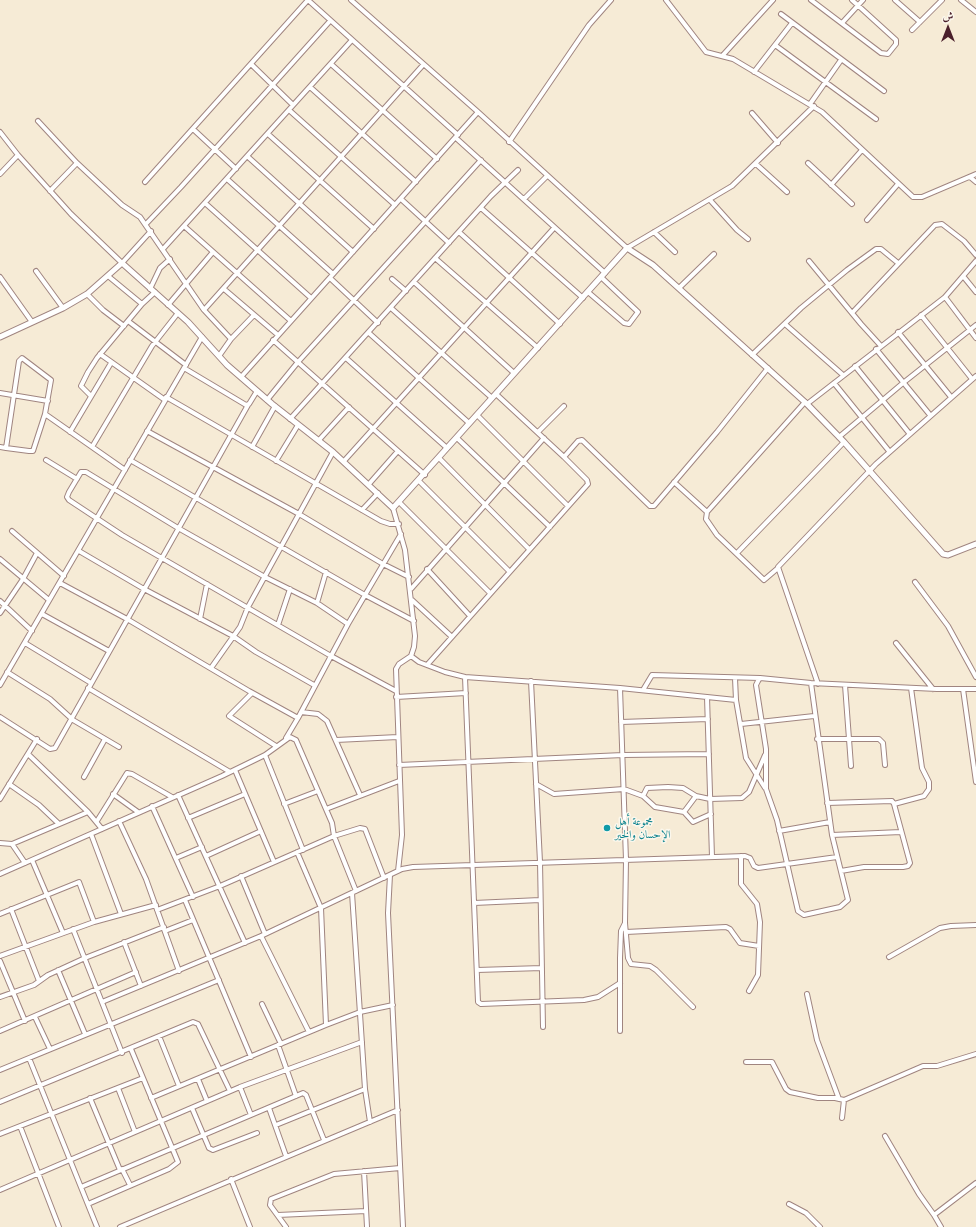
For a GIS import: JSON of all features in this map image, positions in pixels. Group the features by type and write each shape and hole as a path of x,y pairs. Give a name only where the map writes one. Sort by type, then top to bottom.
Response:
{"street":[{"path":"145,182 308,0 524,199 603,275 638,312 629,324 624,322 588,292"},
{"path":"351,0 478,112 509,142 627,248 648,260 806,403 844,442 943,554 948,555 976,544"},
{"path":"509,142 589,25 611,0"},
{"path":"666,0 706,52 723,55 812,105 911,196 918,198 976,174"},
{"path":"723,55 774,0"},
{"path":"811,0 882,54 888,54 896,44 896,40 852,0"},
{"path":"842,23 863,0"},
{"path":"895,0 920,22"},
{"path":"912,30 942,0"},
{"path":"961,0 976,12"},
{"path":"781,14 884,91"},
{"path":"146,224 330,21"},
{"path":"754,72 792,23"},
{"path":"163,250 352,40"},
{"path":"775,45 876,119"},
{"path":"393,508 425,475 469,423 560,324 627,248 732,186 778,143 812,105 841,60"},
{"path":"251,64 293,105"},
{"path":"331,64 437,158"},
{"path":"204,310 423,65"},
{"path":"310,87 416,182"},
{"path":"289,110 395,205"},
{"path":"241,377 478,112"},
{"path":"752,113 778,143"},
{"path":"38,121 77,163 122,205 134,212 146,224 204,310 231,339"},
{"path":"193,129 236,169"},
{"path":"0,132 18,155 71,214 152,291 178,313 219,356 267,400 333,452 393,508 402,534 414,621 414,647 411,656 397,666 396,697 402,848 398,871"},
{"path":"268,134 374,229"},
{"path":"831,185 862,150"},
{"path":"0,174 18,155"},
{"path":"247,156 353,252"},
{"path":"267,400 298,362 481,160"},
{"path":"50,190 77,163"},
{"path":"808,163 852,204"},
{"path":"756,164 787,192"},
{"path":"290,419 435,258 505,182 518,170"},
{"path":"524,199 547,176"},
{"path":"970,177 976,182"},
{"path":"227,179 279,226 331,276 354,301 378,322"},
{"path":"867,220 898,184"},
{"path":"401,199 449,243"},
{"path":"710,200 737,230 748,239"},
{"path":"205,203 311,298"},
{"path":"481,208 583,298"},
{"path":"852,313 932,228 939,224 964,241 976,255"},
{"path":"184,226 291,321"},
{"path":"344,462 554,228"},
{"path":"0,337 63,308 86,294 122,263 152,231"},
{"path":"459,232 560,324"},
{"path":"654,232 676,252"},
{"path":"752,355 800,308 847,270 879,248 898,264"},
{"path":"168,305 213,252"},
{"path":"679,288 714,254"},
{"path":"435,258 538,348"},
{"path":"91,396 82,390 81,384 100,354 152,291 160,268 170,259"},
{"path":"809,261 881,346"},
{"path":"707,512 806,403 945,298 976,261"},
{"path":"36,271 63,308"},
{"path":"108,276 142,304"},
{"path":"963,276 976,292"},
{"path":"0,277 32,322"},
{"path":"392,279 406,291"},
{"path":"414,282 514,374"},
{"path":"224,289 278,335"},
{"path":"86,294 103,310 124,326"},
{"path":"945,298 976,338"},
{"path":"391,308 492,398"},
{"path":"92,447 132,378 155,343 178,313"},
{"path":"219,356 231,339 254,314"},
{"path":"674,482 707,512 708,522 717,535 765,581 870,471 909,433 974,377 921,315"},
{"path":"128,321 185,367 248,405"},
{"path":"785,324 843,375"},
{"path":"839,437 882,400 976,325"},
{"path":"898,332 951,397"},
{"path":"369,333 469,423"},
{"path":"0,685 202,337"},
{"path":"274,340 425,475"},
{"path":"876,349 930,415"},
{"path":"100,354 132,378 166,399 381,521 399,524"},
{"path":"0,447 28,452 34,450 45,414 51,379 22,358 19,361 6,448"},
{"path":"346,358 447,448"},
{"path":"70,432 111,362"},
{"path":"855,366 909,433"},
{"path":"564,457 578,441 582,440 651,507 654,506 768,368"},
{"path":"834,383 890,452"},
{"path":"0,717 50,749 53,749 230,435 257,391"},
{"path":"0,393 48,401"},
{"path":"427,665 588,482 538,432 496,394"},
{"path":"252,447 275,406"},
{"path":"538,432 564,406"},
{"path":"319,440 349,407"},
{"path":"45,414 125,470"},
{"path":"477,415 568,506"},
{"path":"276,461 298,425"},
{"path":"147,431 213,466 299,514 383,564 409,577"},
{"path":"457,438 550,527"},
{"path":"410,589 426,569 466,527 544,438"},
{"path":"737,553 844,442"},
{"path":"369,484 398,451"},
{"path":"211,668 233,636 333,452"},
{"path":"439,458 529,549"},
{"path":"46,460 77,479"},
{"path":"130,460 365,595 414,621"},
{"path":"348,624 317,603 265,577 178,528 86,472 81,472 69,492 68,498 97,519 331,656 396,691"},
{"path":"419,481 509,571"},
{"path":"362,510 378,493"},
{"path":"399,502 490,594"},
{"path":"12,531 64,576"},
{"path":"0,874 235,770 265,755 286,738 348,624 402,534"},
{"path":"79,550 144,589 233,636 261,656 314,686"},
{"path":"0,613 23,579 37,553"},
{"path":"0,559 49,600"},
{"path":"778,568 818,684"},
{"path":"426,569 470,616"},
{"path":"317,603 326,572"},
{"path":"915,582 948,626 976,677"},
{"path":"60,583 127,619 298,718"},
{"path":"200,618 207,584"},
{"path":"278,625 290,589"},
{"path":"412,600 452,637"},
{"path":"0,601 32,631"},
{"path":"42,614 109,651"},
{"path":"25,643 91,683"},
{"path":"896,643 933,689"},
{"path":"411,656 419,662 453,675 465,677 620,688 736,700"},
{"path":"7,672 50,699 71,718 119,747"},
{"path":"643,690 652,676 760,678 811,684 933,689 976,689"},
{"path":"465,677 479,1003 543,1002 590,999 606,993 620,983"},
{"path":"735,678 736,700 742,724 746,758 766,790 779,831 798,911 804,915 840,907 848,900 832,834 814,716 811,684"},
{"path":"760,678 756,685 766,753 766,790"},
{"path":"531,681 540,862 543,1027"},
{"path":"845,685 851,766"},
{"path":"88,688 230,772"},
{"path":"620,688 626,860 625,923 628,958 631,964 650,966 656,970 693,1007"},
{"path":"894,804 924,796 929,789 929,782 922,768 911,688"},
{"path":"962,689 976,782"},
{"path":"252,692 229,716 276,746"},
{"path":"396,697 466,693"},
{"path":"707,697 712,857"},
{"path":"301,712 314,713 324,717 336,740 360,795"},
{"path":"742,724 814,716"},
{"path":"621,722 708,719"},
{"path":"286,738 292,737 296,740 332,823 334,836 354,892 365,1089 370,1122"},
{"path":"336,740 398,737"},
{"path":"818,739 879,738 882,740 885,765"},
{"path":"0,799 36,739"},
{"path":"84,777 105,739"},
{"path":"643,796 647,788 668,787 683,788 696,796 710,799 742,798 749,792 766,753"},
{"path":"28,754 97,821 102,829"},
{"path":"399,765 623,755 709,754"},
{"path":"265,755 303,850"},
{"path":"235,770 274,862"},
{"path":"97,821 124,776 128,773 172,797"},
{"path":"326,809 399,781"},
{"path":"9,784 32,799 58,824"},
{"path":"536,784 554,794 624,789 643,796 655,807 684,812 693,822 711,814"},
{"path":"284,804 318,791"},
{"path":"113,794 138,812"},
{"path":"188,818 245,794"},
{"path":"178,795 245,943"},
{"path":"684,812 696,796"},
{"path":"827,803 888,800 894,804 910,863 908,866 864,867 841,870"},
{"path":"152,806 193,897"},
{"path":"0,843 12,844 88,812"},
{"path":"120,821 157,908 179,971"},
{"path":"779,831 830,822"},
{"path":"0,956 94,922 185,900 334,836 360,828 365,829 384,878"},
{"path":"206,856 261,831"},
{"path":"832,834 901,832"},
{"path":"91,834 122,914"},
{"path":"12,844 25,863"},
{"path":"176,858 202,847"},
{"path":"298,852 320,908 326,1025"},
{"path":"741,856 741,884 757,904 760,913 758,975 750,991"},
{"path":"102,1002 245,943 407,868 423,865 473,865 741,856 750,858 754,866 758,868 837,857"},
{"path":"32,860 63,933"},
{"path":"390,875 388,913 403,1227"},
{"path":"241,876 263,935 308,1032"},
{"path":"0,914 79,882 94,922"},
{"path":"185,900 251,1057"},
{"path":"474,903 540,900"},
{"path":"11,909 39,981"},
{"path":"0,997 124,942 193,920"},
{"path":"620,1030 621,935 625,923"},
{"path":"889,957 940,928 976,925"},
{"path":"626,932 726,927 730,929 740,943 759,946"},
{"path":"73,929 122,1052"},
{"path":"124,942 141,986"},
{"path":"0,961 25,1021"},
{"path":"477,970 542,968"},
{"path":"58,970 85,1034"},
{"path":"0,1031 136,972"},
{"path":"0,1070 111,1023 219,980"},
{"path":"807,994 816,1040 839,1099"},
{"path":"262,1004 280,1044 296,1096"},
{"path":"151,1098 308,1032 360,1012 392,1004"},
{"path":"35,1017 50,1049"},
{"path":"0,1102 131,1049 191,1022 196,1023 230,1091"},
{"path":"159,1036 179,1086"},
{"path":"0,1190 230,1091 296,1068 362,1042"},
{"path":"88,1204 175,1165 177,1158 131,1049"},
{"path":"746,1062 772,1062 786,1089 790,1092 818,1098 844,1100 923,1066 937,1066 976,1054"},
{"path":"29,1058 97,1227"},
{"path":"0,1134 143,1078"},
{"path":"198,1079 207,1101"},
{"path":"240,1087 251,1115"},
{"path":"118,1088 135,1132"},
{"path":"276,1124 365,1089"},
{"path":"81,1187 296,1096 305,1094 324,1140"},
{"path":"90,1098 108,1143 130,1185"},
{"path":"842,1118 844,1100"},
{"path":"192,1108 209,1148 213,1150 257,1133"},
{"path":"269,1108 276,1124 286,1156"},
{"path":"120,1227 398,1110"},
{"path":"20,1126 40,1173 60,1227"},
{"path":"884,1136 941,1227"},
{"path":"286,1227 270,1205 271,1199 334,1174 400,1168"},
{"path":"364,1171 367,1227"},
{"path":"231,1179 250,1227"},
{"path":"934,1215 976,1183"},
{"path":"789,1204 806,1213 820,1227"},
{"path":"278,1215 366,1211"}],"place":[{"name":"مجموعة أهل الإحسان والخير","path":"607,828"}]}
